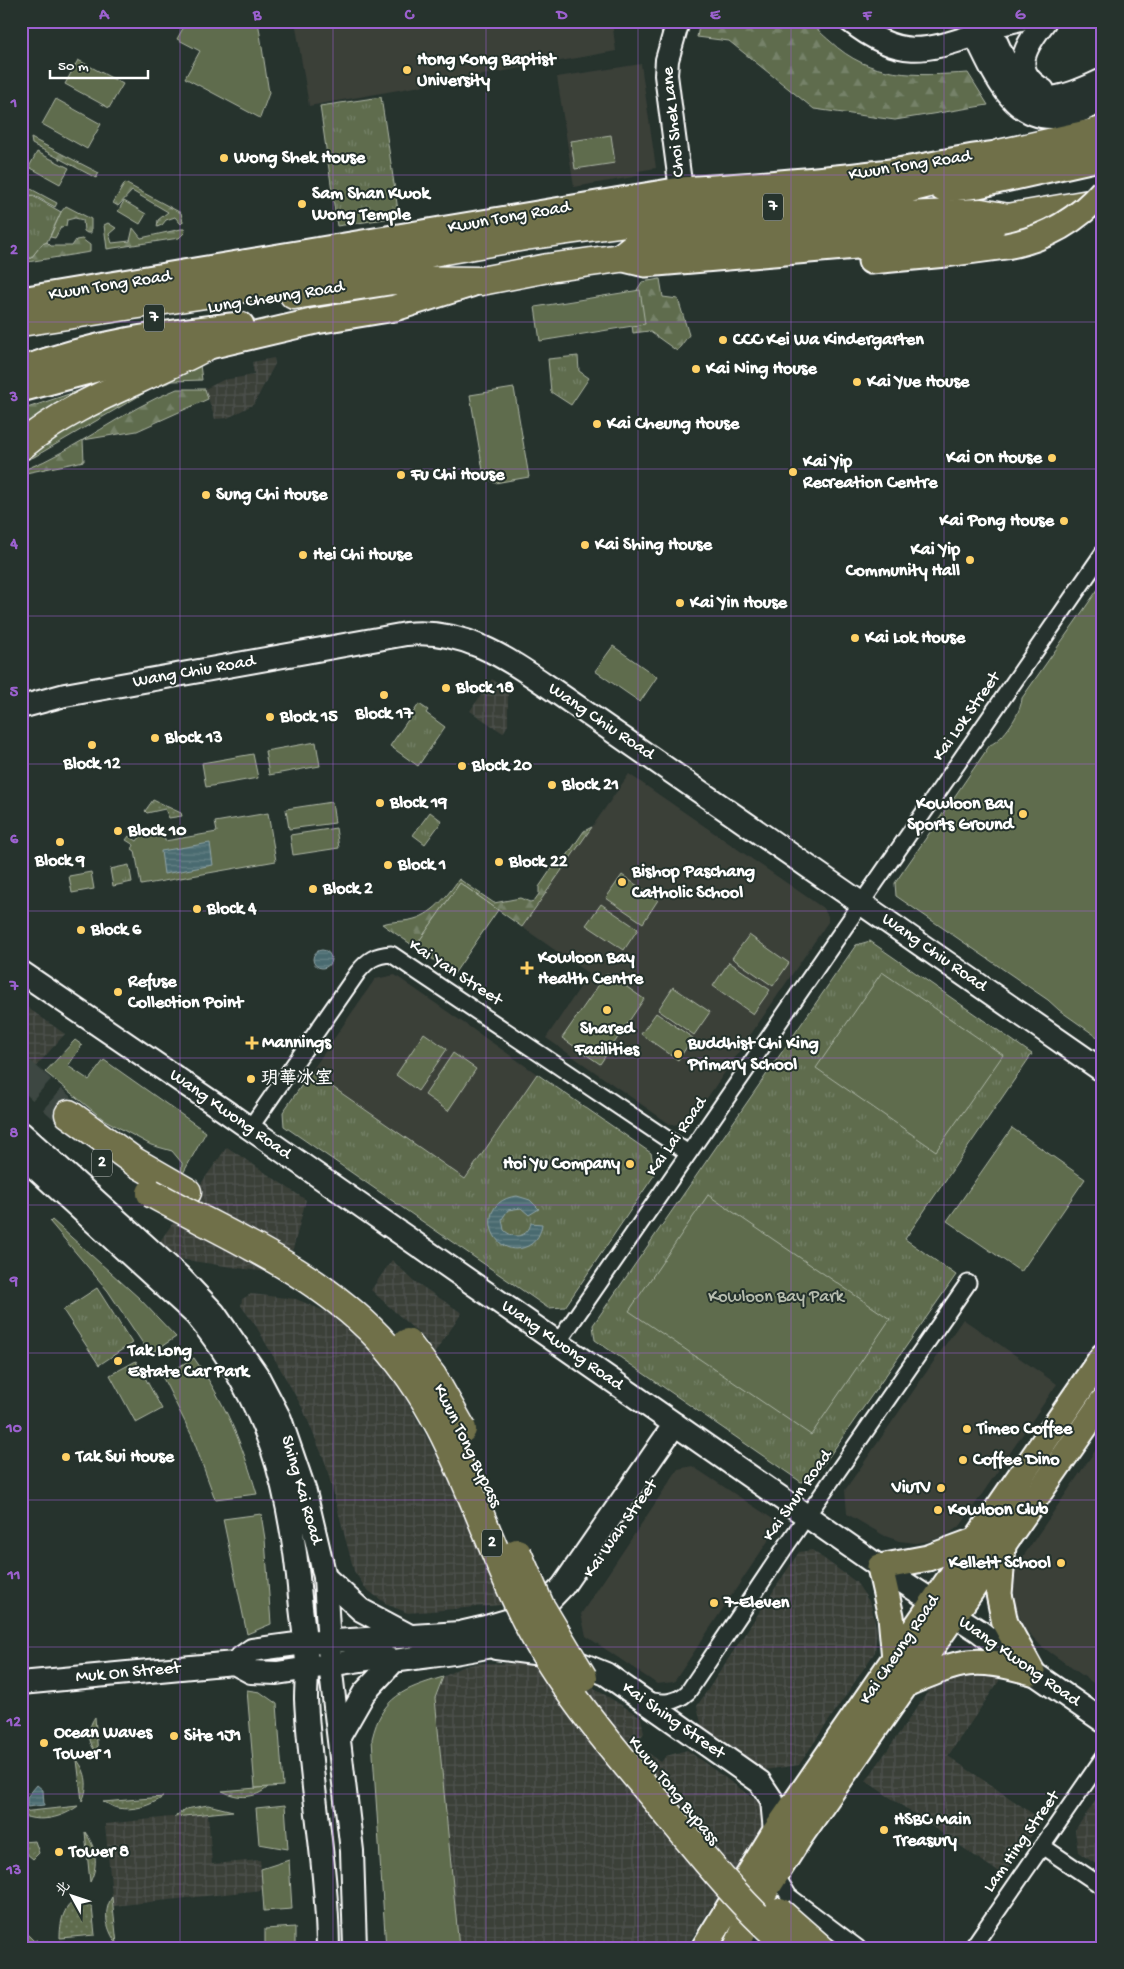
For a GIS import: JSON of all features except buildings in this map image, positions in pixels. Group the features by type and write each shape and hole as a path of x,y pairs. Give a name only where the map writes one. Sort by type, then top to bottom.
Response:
{"highway":[{"name":"Kwun Tong Road","path":"234,297 323,271 525,236 665,217 862,200 969,173 999,154 1103,130"},
{"name":"7","path":"480,281 548,268 620,258 643,240 903,216 981,213 1008,218 1103,202"},
{"path":"246,264 275,269 323,271"},
{"name":"Lung Cheung Road","path":"21,322 384,281 436,279 480,281"},
{"name":"Lung Cheung Road","path":"21,339 72,331 234,297"},
{"path":"21,446 55,420 95,397 205,347"},
{"name":"Kwun Tong Bypass","path":"791,1948 717,1874 597,1728 563,1682 542,1650 520,1608 462,1473 434,1415 411,1379 378,1338 351,1312 302,1275 128,1180 89,1154 63,1121 112,1147 160,1177 308,1257 360,1295 395,1329 432,1376 455,1414 540,1606 572,1663 606,1710 730,1860 764,1898 820,1948"}],"main road":[{"name":"Choi Shek Lane","path":"678,21 666,75 681,190"},
{"path":"850,21 869,36 910,49 925,50 943,46 983,32 1000,68 1002,87 1012,100 1035,113 1063,116 1103,100"},
{"path":"1045,21 1027,45 1024,53 1025,68 1028,78 1035,86 1057,98"},
{"path":"1000,68 1024,90 1039,97 1057,98 1076,93 1103,80"},
{"name":"Kwun Tong Road","path":"21,300 681,190 750,186 884,173 960,158 999,154"},
{"path":"903,216 974,192 1103,158"},
{"path":"862,200 974,192 1103,173"},
{"path":"802,251 849,261 878,261 1006,246 1030,241 1061,228 1078,216 1103,191"},
{"path":"620,258 645,264 880,244 982,228 1008,218"},
{"path":"21,389 104,367 205,347 316,321 395,308 480,281"},
{"path":"21,370 86,349 154,334 251,324 316,321"},
{"name":"Wang Chiu Road","path":"21,706 65,695 406,634 436,634 460,638 504,657 1103,1071"},
{"name":"Wang Kwong Road","path":"21,972 250,1128 557,1344 682,1428 880,1567 984,1634 1032,1672 1103,1721"},
{"name":"Shing Kai Road","path":"21,1133 194,1291 214,1313 241,1350 269,1397 289,1443 305,1492 325,1577 330,1664 336,1719 340,1735 352,1851 355,1948"},
{"name":"Shing Kai Road","path":"21,1155 196,1315 218,1343 244,1384 275,1456 295,1540 307,1668 306,1699 324,1869 328,1948"},
{"name":"Kai Cheung Road","path":"704,1948 775,1832 1103,1356"},
{"name":"Kai Cheung Road","path":"737,1944 753,1910 776,1875 1103,1401"},
{"name":"Kai Wah Street","path":"546,1614 575,1595 682,1428"},
{"path":"895,1659 891,1616 880,1567 928,1558 974,1541"},
{"path":"1003,1546 1000,1594 1005,1623 1032,1672"},
{"path":"325,1577 361,1610 411,1637"},
{"path":"304,1643 347,1642 460,1632 527,1616 546,1614"},
{"path":"307,1668 381,1657 394,1661 487,1647 519,1637 546,1614"},
{"name":"Muk On Street","path":"21,1683 234,1663 252,1650 304,1643"},
{"path":"487,1647 550,1654 606,1674"},
{"path":"340,1735 364,1693 394,1661"},
{"path":"908,1683 950,1665 974,1661 998,1663 1032,1672"},
{"name":"Muk On Street","path":"234,1663 251,1672 276,1673 307,1668"},
{"name":"Kai Shing Street","path":"606,1674 760,1782 772,1800 775,1832"}],"street":[{"path":"983,32 1028,21"},
{"name":"Kai Lok Street","path":"861,903 1103,553"},
{"name":"Kai Lai Road","path":"557,1344 861,903"},
{"name":"Kai Yan Street","path":"250,1128 363,967 368,961 379,955 391,954 688,1153"},
{"name":"Kai Shun Road","path":"645,1700 666,1703 680,1699 688,1692 806,1516 968,1283"},
{"name":"Kai Shing Street","path":"546,1614 564,1639 606,1674"},
{"name":"Lam Hing Street","path":"972,1948 1103,1758"},
{"path":"1042,1846 1103,1888"},
{"path":"776,1875 790,1896 857,1947"},
{"path":"737,1944 773,1942 785,1948"},
{"path":"838,1948 842,1944 857,1947"}],"shaded area":[{"name":"Hong Kong Baptist University","path":"295,21 612,21 616,51 309,106"},
{"path":"641,64 656,168 638,171 639,176 574,187 557,77"},
{"path":"274,358 275,364 254,404 228,418 215,419 205,389 223,380 254,375 252,362"},
{"path":"492,679 508,690 508,725 503,733 470,711"},
{"path":"629,774 823,908 828,916 828,922 690,1123 671,1125 546,1038 589,974 522,927"},
{"path":"395,975 537,1074 465,1179 311,1072 375,979"},
{"path":"21,1003 65,1034 21,1083"},
{"path":"227,1147 306,1200 286,1275 179,1259 160,1241"},
{"path":"392,1260 414,1281 462,1313 431,1358 428,1342 371,1290"},
{"path":"251,1294 296,1299 334,1315 380,1351 439,1460 503,1596 500,1605 408,1613 388,1605 366,1589 354,1571 325,1462 303,1409 256,1326 241,1306 242,1299"},
{"path":"963,1319 1057,1384 961,1525 947,1535 930,1541 916,1543 899,1541 885,1536 847,1514 845,1490"},
{"name":"Kellett School","path":"1103,1439 1103,1690 1041,1646 1023,1627 1015,1605 1013,1581 1015,1569"},
{"path":"692,1466 773,1519 774,1532 674,1682 657,1684 586,1636 581,1614 678,1469"},
{"path":"812,1550 856,1582 871,1604 877,1631 875,1652 799,1765 765,1770 702,1727 697,1706 799,1552"},
{"path":"478,1663 530,1664 597,1690 641,1717 644,1733 636,1744 661,1762 666,1756 687,1750 760,1803 762,1826 757,1836 685,1948 459,1948 435,1698 443,1677 461,1667"},
{"path":"984,1672 1001,1678 948,1756 1042,1820 1004,1876 866,1781 931,1687 957,1675"},
{"path":"1103,1790 1103,1869 1078,1852 1075,1830"},
{"path":"208,1813 212,1864 260,1860 263,1890 113,1906 105,1824"}],"green space":[{"path":"187,21 258,21 269,93 260,118 185,78 200,51 177,39"},
{"path":"700,21 812,21 822,34 845,53 878,69 930,75 968,73 988,105 895,120 814,109 729,41 697,37"},
{"path":"78,60 123,84 109,108 65,84"},
{"path":"381,97 399,217 337,226 320,106"},
{"path":"56,99 101,124 87,149 42,124"},
{"path":"611,135 615,163 575,169 571,141"},
{"path":"31,138 99,173 96,178 32,144"},
{"path":"37,152 69,168 60,184 29,167"},
{"path":"125,183 181,213 183,222 181,224 175,217 166,220 157,227 158,220 168,212 132,191 118,206 113,203"},
{"path":"31,189 57,203 55,207 33,195 26,199 21,208 22,197"},
{"path":"31,195 61,212 47,242 42,244 31,258 21,258 21,208"},
{"path":"124,201 146,214 140,224 118,211"},
{"path":"66,206 91,219 91,233 84,231 83,220 75,218 67,220 66,226 61,227 55,238 50,237 61,212"},
{"path":"108,223 116,228 109,234 112,243 130,241 133,228 141,238 181,229 184,229 185,232 179,238 107,249 104,225"},
{"path":"82,239 90,245 90,252 21,263 21,258 31,258 42,244 47,242 51,246 72,246 76,240"},
{"path":"660,279 663,297 678,299 689,335 677,351 649,331 633,333 632,325 640,308 637,290 642,282"},
{"path":"640,290 645,324 540,341 535,307"},
{"path":"578,356 579,371 589,378 571,405 551,392 548,359"},
{"path":"200,365 202,380 173,381 151,389 34,457 21,462 21,451 44,434"},
{"path":"114,379 21,435 21,410"},
{"path":"514,388 529,477 495,483 484,476 470,395"},
{"path":"177,389 205,389 208,399 137,431 83,440 138,408"},
{"path":"83,440 84,461 21,474 24,470"},
{"name":"Kowloon Bay Sports Ground","path":"1103,582 1103,1041 1048,1000 896,896 895,883 990,745 1001,737 1011,725 1019,711 1022,698"},
{"path":"613,646 657,677 640,702 595,671"},
{"path":"419,704 428,710 426,713 445,727 418,766 390,746"},
{"path":"316,742 320,766 269,775 265,751"},
{"path":"253,754 258,778 206,787 202,763"},
{"path":"153,800 181,813 182,816 169,818 165,809 147,813 145,811"},
{"path":"332,802 335,823 289,829 286,809"},
{"path":"430,812 442,821 425,844 413,835"},
{"path":"268,813 276,861 141,885 135,851 132,849 134,845 126,840 129,836 137,841 143,833 149,837 153,831 163,829 165,841 217,832 215,822"},
{"path":"592,827 522,927 460,883 415,947 382,924 418,918 432,910 459,879 494,903 520,898 530,902 534,901 539,894 539,887 552,868 560,866 584,831"},
{"path":"336,828 339,848 293,855 290,835"},
{"path":"129,865 132,882 113,886 110,869"},
{"path":"91,872 94,889 72,893 69,876"},
{"path":"622,875 658,900 643,923 606,898"},
{"path":"460,883 498,910 454,974 415,947"},
{"path":"601,904 638,929 624,950 586,925"},
{"path":"749,935 789,963 773,986 732,958"},
{"name":"Kowloon Bay Park","path":"870,941 1032,1054 905,1239 956,1275 814,1478 801,1482 595,1340 593,1325 856,945"},
{"path":"729,962 770,990 753,1014 713,986"},
{"path":"882,972 1003,1055 936,1151 816,1068"},
{"path":"607,973 644,999 600,1064 562,1038"},
{"path":"673,987 710,1012 694,1035 658,1010"},
{"path":"656,1013 693,1038 678,1060 641,1034"},
{"path":"424,1033 447,1049 418,1091 396,1075"},
{"path":"75,1040 82,1045 68,1066 89,1080 104,1060 206,1132 181,1177 182,1163 172,1151 151,1145 103,1119 45,1072"},
{"path":"453,1053 476,1069 448,1111 425,1095"},
{"path":"311,1072 465,1179 537,1074 651,1153 655,1174 565,1307 548,1308 284,1126 283,1112"},
{"path":"1012,1128 1085,1179 1021,1272 947,1221"},
{"path":"708,1195 890,1319 811,1435 629,1311"},
{"path":"52,1220 139,1298 176,1337 150,1354 108,1291 50,1222"},
{"path":"97,1288 132,1343 99,1365 63,1310"},
{"path":"194,1358 232,1423 257,1494 215,1499 192,1436 162,1376"},
{"path":"136,1361 162,1409 136,1423 110,1375"},
{"path":"261,1514 265,1539 271,1624 247,1634 223,1519"},
{"path":"443,1677 435,1698 459,1948 386,1948 372,1739 376,1724 382,1713 397,1696 417,1686"},
{"path":"247,1690 260,1692 277,1704 283,1786 255,1788"},
{"path":"95,1717 98,1755 92,1746 89,1736 90,1727"},
{"path":"77,1760 86,1780 86,1791 82,1801"},
{"path":"268,1787 252,1796 228,1794 222,1791"},
{"path":"163,1797 153,1803 130,1809 117,1808 103,1802"},
{"path":"208,1805 233,1811 174,1817 186,1809"},
{"path":"285,1805 288,1849 259,1844 256,1808"},
{"path":"78,1806 65,1814 51,1818 36,1819 21,1815 21,1812"},
{"path":"85,1832 92,1844 95,1856 95,1869 90,1882"},
{"path":"35,1841 39,1853 33,1859 21,1849 21,1842"},
{"path":"289,1860 292,1909 264,1911 261,1869"},
{"path":"112,1897 117,1944 107,1921 107,1909"},
{"path":"81,1900 92,1907 95,1935 60,1938 62,1920 66,1909 75,1901"},
{"path":"295,1927 295,1948 265,1948 265,1929"},
{"path":"21,1928 34,1941 37,1940 30,1946 21,1948"}],"water":[{"path":"210,843 213,865 164,874 161,851"},
{"path":"318,950 326,950 331,955 329,966 318,968 313,963 313,955"},
{"path":"517,1196 530,1200 539,1209 529,1215 521,1208 508,1210 502,1219 504,1230 512,1235 520,1236 527,1231 531,1223 542,1224 540,1234 534,1242 528,1246 515,1249 505,1246 497,1239 492,1229 491,1218 494,1208 503,1200"},
{"path":"37,1785 43,1790 44,1805 27,1807 27,1797"}],"tunnel":[{"path":"21,1071 69,1114"}],"place":[{"name":"Hong Kong Baptist University","path":"407,70"},
{"name":"Wong Shek House","path":"224,158"},
{"name":"Sam Shan Kwok Wong Temple","path":"302,204"},
{"name":"CCC Kei Wa Kindergarten","path":"723,340"},
{"name":"Kai Ning House","path":"696,369"},
{"name":"Kai Yue House","path":"857,382"},
{"name":"Kai Cheung House","path":"597,424"},
{"name":"Kai On House","path":"1052,458"},
{"name":"Kai Yip Recreation Centre","path":"793,472"},
{"name":"Fu Chi House","path":"401,475"},
{"name":"Sung Chi House","path":"206,495"},
{"name":"Kai Pong House","path":"1064,521"},
{"name":"Kai Shing House","path":"585,545"},
{"name":"Hei Chi House","path":"303,555"},
{"name":"Kai Yip Community Hall","path":"970,560"},
{"name":"Kai Yin House","path":"680,603"},
{"name":"Kai Lok House","path":"855,638"},
{"name":"Block 18","path":"446,688"},
{"name":"Block 17","path":"384,695"},
{"name":"Block 15","path":"270,717"},
{"name":"Block 13","path":"155,738"},
{"name":"Block 12","path":"92,745"},
{"name":"Block 20","path":"462,766"},
{"name":"Block 21","path":"552,785"},
{"name":"Block 19","path":"380,803"},
{"name":"Kowloon Bay Sports Ground","path":"1023,814"},
{"name":"Block 10","path":"118,831"},
{"name":"Block 9","path":"60,842"},
{"name":"Block 22","path":"499,862"},
{"name":"Block 1","path":"388,865"},
{"name":"Bishop Paschang Catholic School","path":"622,882"},
{"name":"Block 2","path":"313,889"},
{"name":"Block 4","path":"197,909"},
{"name":"Block 6","path":"81,930"},
{"name":"Kowloon Bay Health Centre","path":"527,968"},
{"name":"Refuse Collection Point","path":"118,992"},
{"name":"Shared Facilities","path":"607,1010"},
{"name":"Mannings","path":"252,1043"},
{"name":"Buddhist Chi King Primary School","path":"678,1054"},
{"name":"玥華冰室","path":"251,1079"},
{"name":"Hoi Yu Company","path":"630,1164"},
{"name":"Tak Long Estate Car Park","path":"118,1361"},
{"name":"Timeo Coffee","path":"967,1429"},
{"name":"Tak Sui House","path":"66,1457"},
{"name":"Coffee Dino","path":"963,1460"},
{"name":"ViuTV","path":"941,1488"},
{"name":"Kowloon Club","path":"938,1510"},
{"name":"Kellett School","path":"1061,1563"},
{"name":"7-Eleven","path":"714,1603"},
{"name":"Site 1J1","path":"174,1736"},
{"name":"Ocean Waves Tower 1","path":"44,1743"},
{"name":"HSBC Main Treasury","path":"884,1830"},
{"name":"Tower 8","path":"59,1852"}]}
